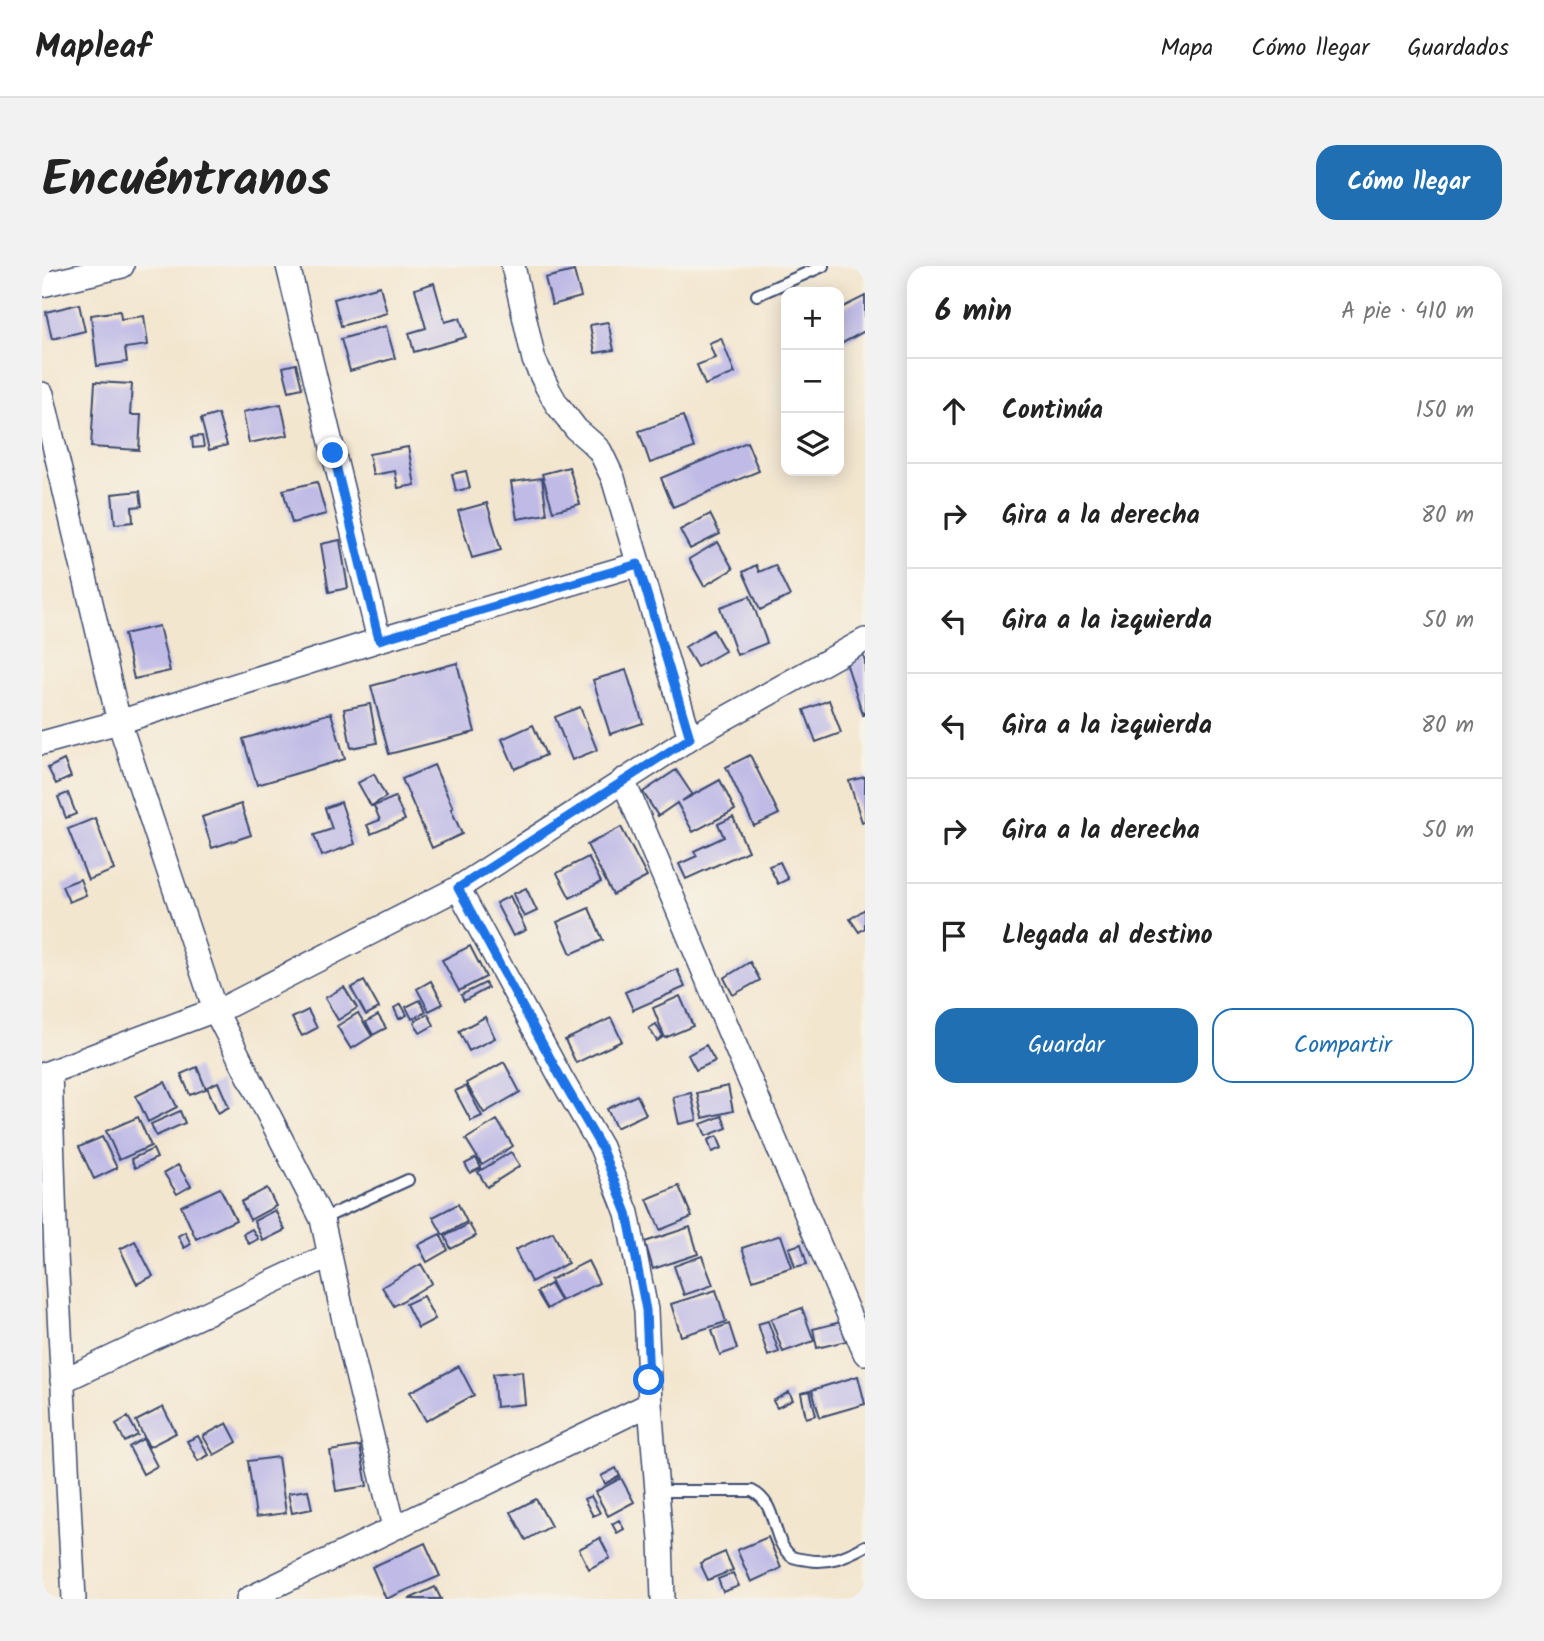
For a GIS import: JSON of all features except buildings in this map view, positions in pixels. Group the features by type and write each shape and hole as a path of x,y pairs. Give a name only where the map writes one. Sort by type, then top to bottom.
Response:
{"street":[{"path":"42,285 122,266"},
{"path":"288,266 379,640"},
{"path":"513,266 534,360 556,403 576,429 600,452 613,478 690,738"},
{"path":"42,394 119,722 215,1010 322,1219 394,1527"},
{"path":"42,743 638,564"},
{"path":"74,1599 62,1381 49,1259 46,1073 224,1008 458,888 690,738 865,640"},
{"path":"623,780 865,1353"},
{"path":"458,888 601,1147 627,1213 646,1310 663,1599"},
{"path":"62,1381 330,1255"},
{"path":"248,1599 650,1404"}],"lane":[{"path":"757,295 823,266"},
{"path":"322,1219 408,1180"},
{"path":"657,1491 752,1491 768,1504 783,1546 792,1557 828,1561 865,1546"}],"route":[{"path":"333,453 379,640 638,564 690,738 458,888 601,1147 627,1213 646,1310 649,1380"}]}
